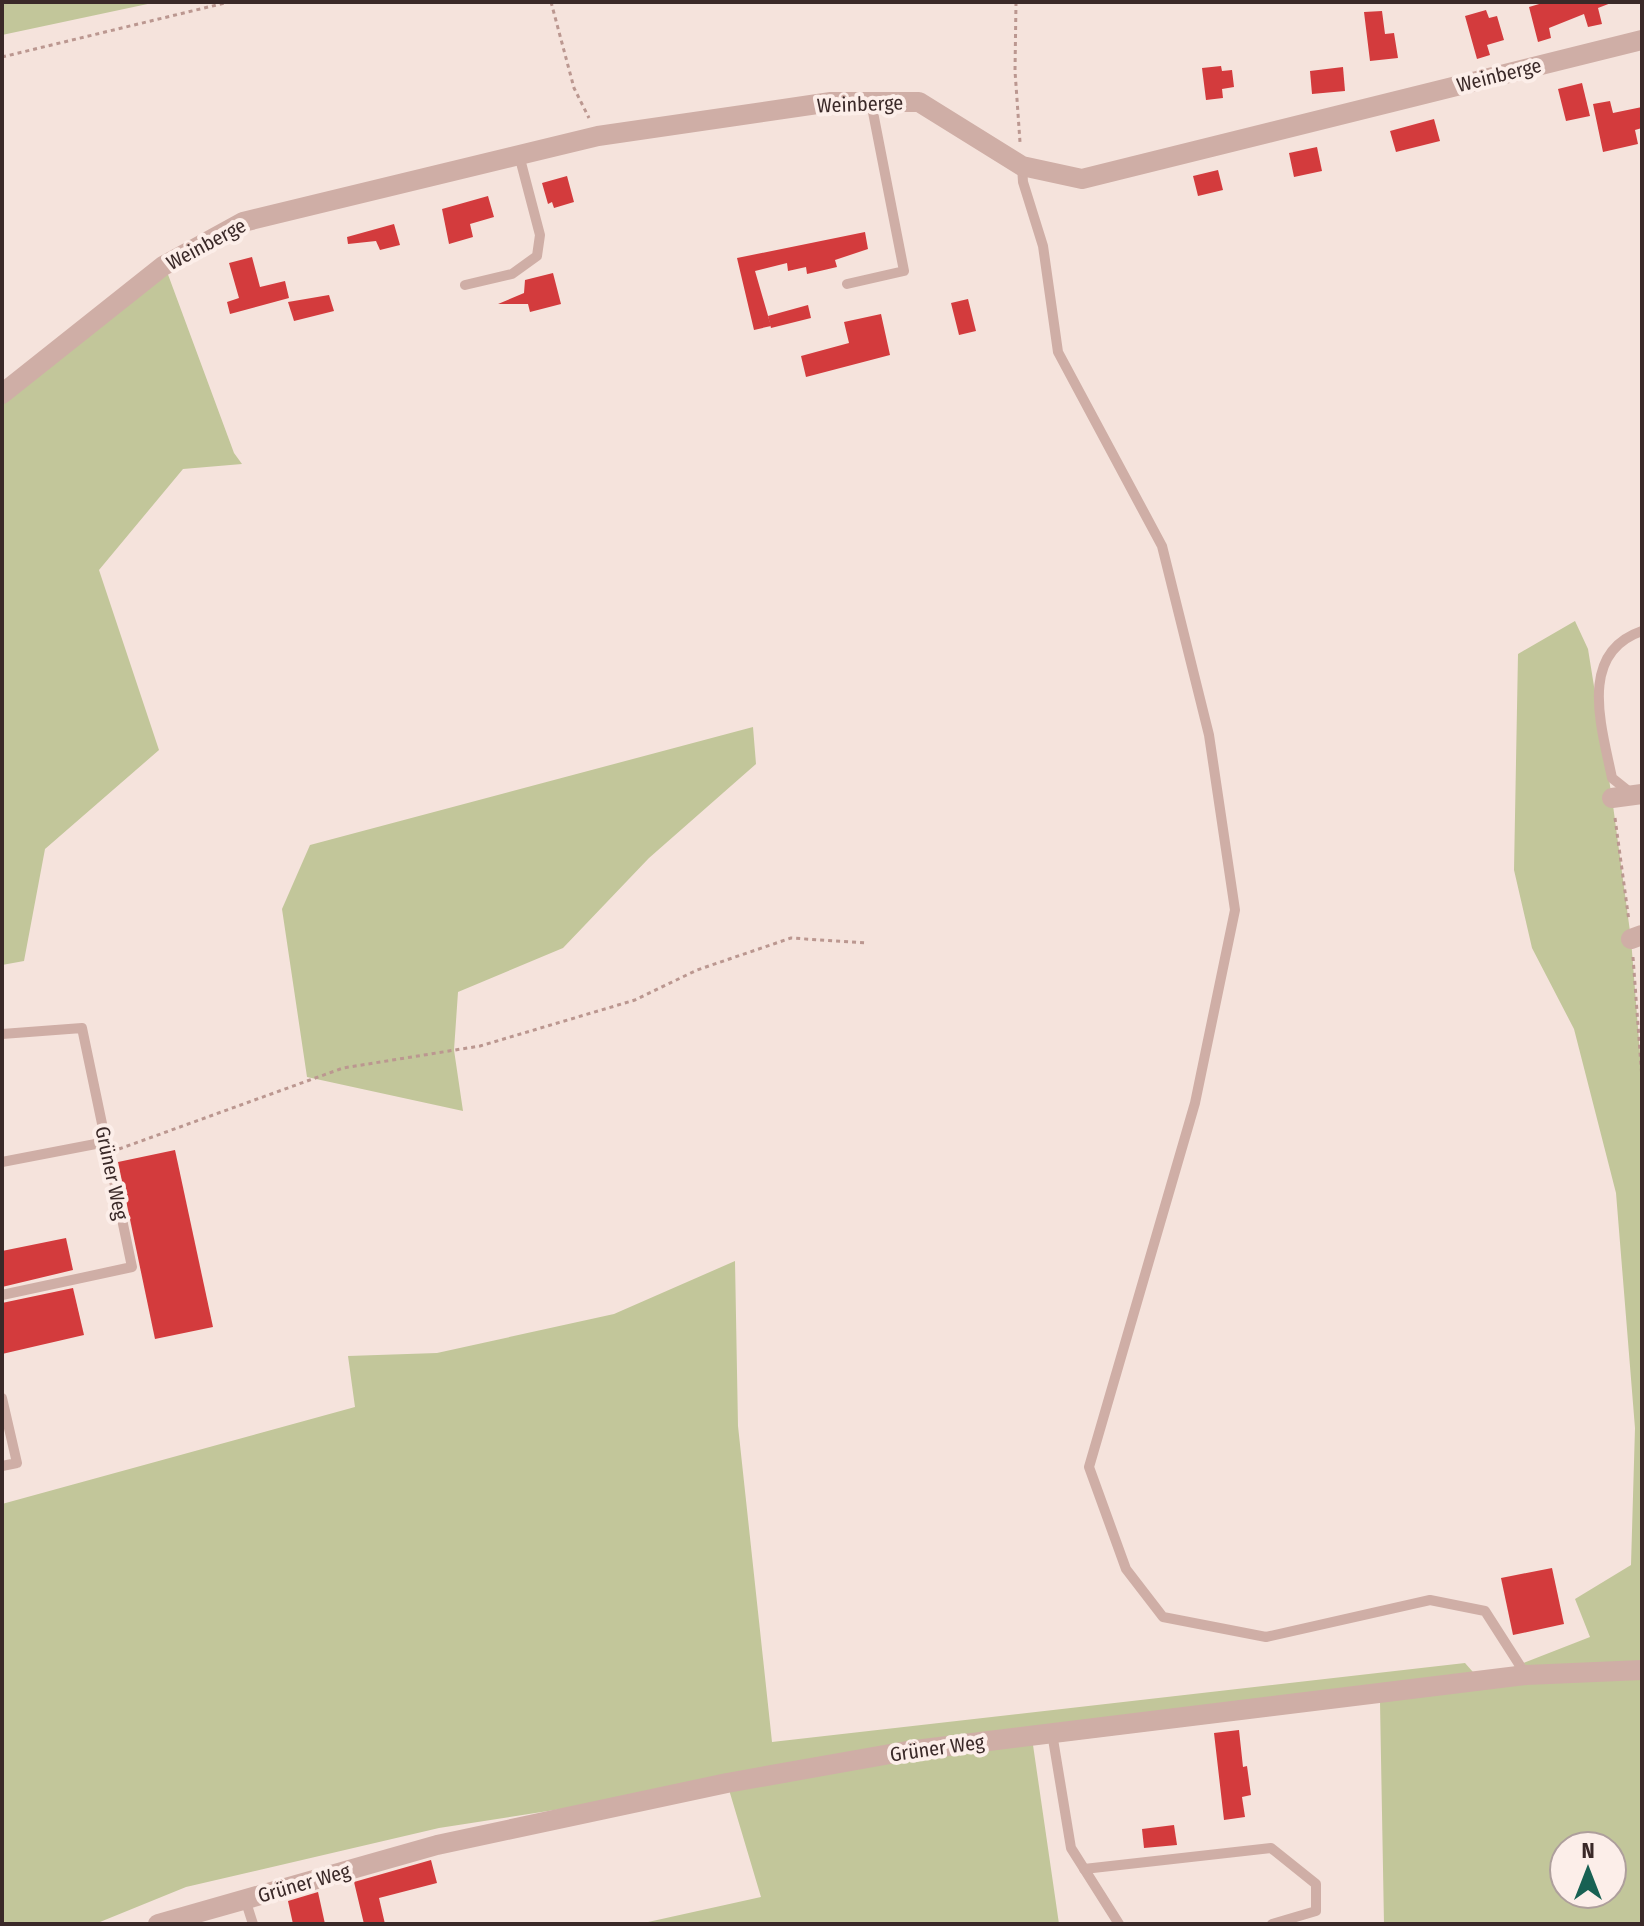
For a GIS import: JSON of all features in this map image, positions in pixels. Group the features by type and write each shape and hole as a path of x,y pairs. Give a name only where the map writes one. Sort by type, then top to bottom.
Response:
{"street":[{"name":"Weinberge","path":"2,394 163,266 243,222 598,136 831,102 919,102 1022,166 1082,179 1642,40"},
{"path":"1612,798 1638,795"},
{"name":"Grüner Weg","path":"158,1924 437,1845 727,1783 907,1751 1526,1675 1642,1670"}],"lane":[{"path":"847,284 904,271 871,102"},
{"path":"465,285 512,274 537,256 540,235 519,155"},
{"path":"1022,166 1043,246 1058,352 1162,546 1209,735 1235,910 1195,1103 1089,1467 1126,1569 1163,1617 1266,1637 1430,1600 1485,1611 1526,1675"},
{"path":"1638,795 1612,778 1596,696 1606,657 1626,637 1642,631"},
{"name":"Grüner Weg","path":"2,1034 82,1028 132,1267 2,1295"},
{"path":"2,1162 107,1147"},
{"path":"2,1398 17,1463 2,1466"},
{"path":"1052,1733 1071,1848 1119,1924"},
{"path":"1084,1869 1271,1848 1316,1884 1316,1911 1272,1924"},
{"name":"Grüner Weg","path":"245,1899 253,1924"}],"path":[{"path":"2,57 229,2"},
{"path":"551,2 574,88 598,136"},
{"path":"1016,2 1015,71 1022,166"},
{"path":"107,1147 343,1068 480,1046 635,1000 697,970 791,938 866,943"}],"green space":[{"path":"2,2 157,2 2,35"},
{"path":"163,261 234,453 242,464 183,469 99,570 159,750 45,849 24,961 2,965 2,397"},
{"path":"1575,621 1588,649 1612,798 1631,939 1642,1079 1642,1924 1384,1924 1380,1702 1033,1745 1059,1924 639,1924 761,1897 727,1783 439,1828 186,1887 95,1924 2,1924 2,1504 355,1407 348,1356 437,1353 614,1314 735,1261 738,1426 772,1742 1465,1663 1480,1680 1590,1637 1575,1599 1631,1565 1635,1428 1616,1193 1574,1029 1532,948 1514,870 1518,654"},
{"path":"753,727 756,764 649,858 563,948 458,992 454,1050 463,1111 307,1077 282,909 310,845"}],"building":[{"path":"1546,2 1611,3 1598,8 1602,24 1588,27 1584,14 1549,28 1551,38 1538,42 1529,7"},
{"path":"1486,10 1489,18 1497,16 1504,40 1487,45 1490,55 1477,59 1465,16"},
{"path":"1382,11 1385,34 1394,33 1398,58 1370,61 1364,12"},
{"path":"1221,66 1222,71 1232,70 1234,87 1222,89 1223,98 1206,100 1202,68"},
{"path":"1343,67 1345,91 1312,94 1310,71"},
{"path":"1582,83 1590,116 1566,121 1558,89"},
{"path":"1610,101 1613,113 1642,107 1642,128 1635,130 1638,144 1603,152 1593,104"},
{"path":"1434,119 1440,141 1396,152 1390,131"},
{"path":"1317,147 1322,171 1294,177 1289,153"},
{"path":"1218,170 1223,190 1198,196 1193,176"},
{"path":"567,176 574,202 554,208 552,202 548,204 542,183"},
{"path":"488,196 494,217 470,224 473,237 449,244 442,209"},
{"path":"394,224 400,245 380,250 376,241 348,244 347,237"},
{"path":"865,232 868,249 835,260 837,267 807,274 806,267 788,271 787,263 755,271 771,326 754,330 737,258"},
{"path":"252,257 260,287 285,281 289,298 230,314 227,302 239,298 229,263"},
{"path":"553,273 561,304 530,312 528,304 498,304 524,293 525,280"},
{"path":"329,295 334,311 294,321 288,302"},
{"path":"968,299 976,331 959,335 951,303"},
{"path":"808,305 811,318 771,328 768,316"},
{"path":"881,314 890,355 806,377 801,356 849,343 844,322"},
{"path":"175,1150 213,1327 155,1339 118,1162"},
{"path":"66,1238 73,1270 2,1287 2,1251"},
{"path":"73,1288 84,1335 2,1354 2,1303"},
{"path":"1552,1568 1564,1624 1513,1635 1501,1578"},
{"path":"1239,1730 1243,1767 1247,1766 1251,1795 1242,1797 1245,1817 1224,1820 1214,1733"},
{"path":"1174,1825 1177,1845 1144,1848 1142,1829"},
{"path":"431,1860 437,1883 379,1898 385,1924 364,1924 354,1882"},
{"path":"318,1892 325,1924 293,1924 288,1901"}]}
